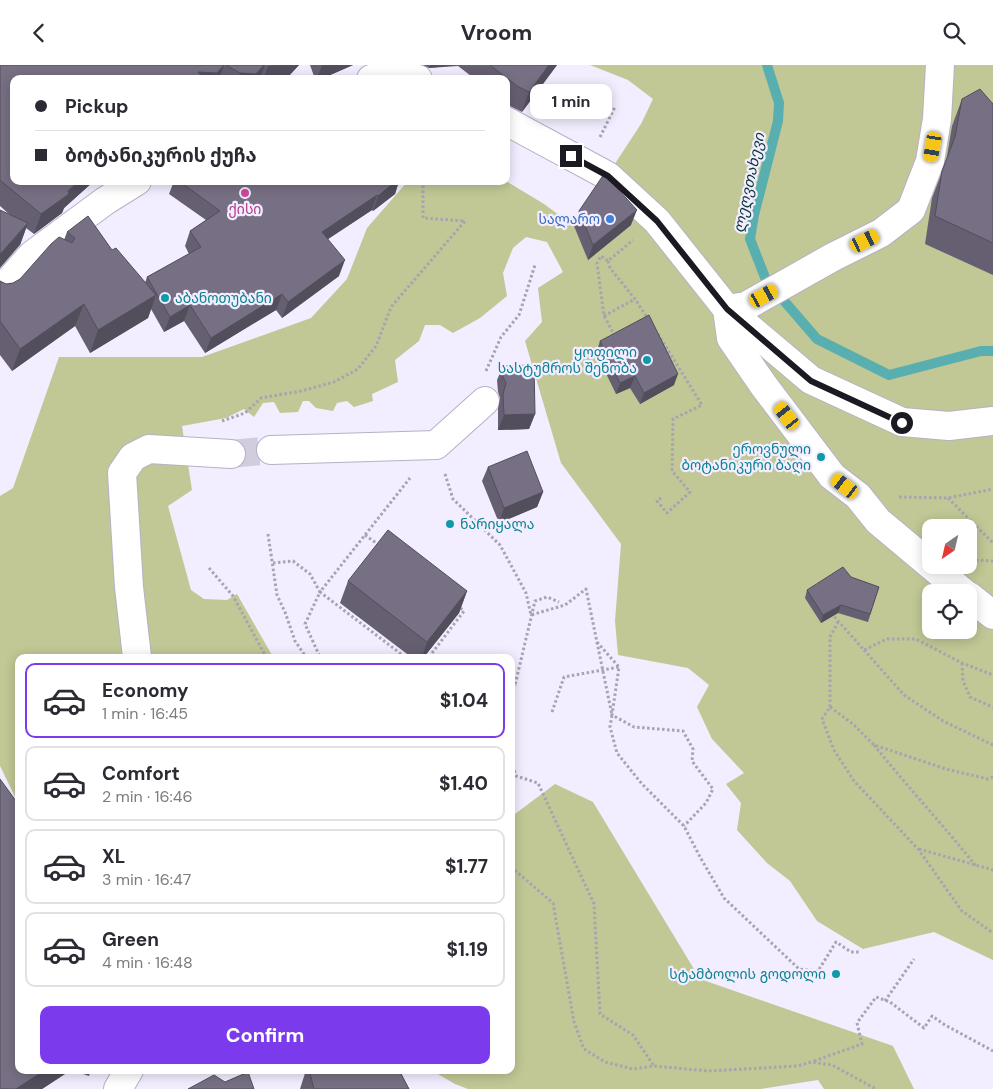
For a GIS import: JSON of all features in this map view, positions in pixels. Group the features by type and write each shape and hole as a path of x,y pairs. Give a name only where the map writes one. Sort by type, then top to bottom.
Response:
{"street":[{"path":"737,308 881,233 910,210 930,161 937,119 940,65"},
{"path":"510,123 608,176 657,221 737,308 811,381 902,423 949,426 993,421"},
{"path":"0,291 32,255 105,201 131,185"},
{"path":"737,308 731,338 832,476 858,496 878,521 953,584"},
{"path":"271,450 436,445 485,401"},
{"path":"137,654 129,587 122,473 133,457 150,449 231,454"},
{"path":"977,602 993,615"},
{"path":"118,1089 127,1074"}],"path":[{"path":"221,422 245,413 261,398 302,391 334,382 358,369 376,346 391,307 466,221 423,218 423,185"},
{"path":"608,261 617,254"},
{"path":"616,340 604,316 598,263 601,256 608,261 610,268 635,299 651,323"},
{"path":"485,401 484,375 501,337 519,315 535,265"},
{"path":"604,316 635,299"},
{"path":"656,331 702,405 673,419 672,471 690,492 667,513 657,501 661,498"},
{"path":"319,654 305,624 320,592 436,445"},
{"path":"436,445 453,499 500,545 526,593 531,615"},
{"path":"858,496 948,498 993,489"},
{"path":"948,498 993,543"},
{"path":"268,534 277,595 295,641 304,654"},
{"path":"365,535 380,547"},
{"path":"273,563 293,561 310,574 320,592 401,654"},
{"path":"209,568 233,596 264,654"},
{"path":"531,615 565,605 586,589 612,715 634,727 683,731 693,749 692,761 713,789 706,803 684,826"},
{"path":"515,676 535,601 546,597 559,601"},
{"path":"431,654 464,611 456,605"},
{"path":"827,608 904,695 943,721 993,745"},
{"path":"838,622 830,637 830,707 822,719 834,750 854,781 918,849 962,911 993,933"},
{"path":"864,650 887,639 916,639 962,663 993,675"},
{"path":"597,641 619,667 610,727 616,753 642,784 684,826 724,898 798,969 818,971 836,942 851,952 860,952"},
{"path":"962,663 963,681 970,697 993,707"},
{"path":"552,712 564,677 619,667"},
{"path":"830,707 853,723 874,745 976,865"},
{"path":"874,745 946,769 988,779 993,777"},
{"path":"515,772 516,775 538,783 594,904 600,1014 633,1035 654,1066"},
{"path":"918,849 993,870"},
{"path":"515,870 554,903 574,1021 584,1049 605,1062 633,1069 654,1066 709,1071 797,1066 862,1044 857,1023 876,997 890,1002 924,1028 932,1016 944,1025 993,1051"},
{"path":"885,1001 914,959"},
{"path":"811,1062 832,1065 876,1089"}],"green space":[{"path":"590,65 993,65 993,960 934,932 863,949 817,921 790,881 767,863 737,830 741,803 726,784 744,773 712,739 697,707 709,685 688,668 618,655 615,621 621,544 561,463 525,341 542,322 538,288 563,272 547,242 526,237 513,248 503,273 507,296 480,318 453,333 440,325 425,325 419,341 395,360 398,382 372,394 373,401 354,407 347,401 337,403 333,411 316,408 309,401 303,401 298,412 280,413 274,402 263,403 254,417 244,409 226,418 182,426 192,490 168,506 191,590 204,599 227,600 237,594 271,654 15,654 15,797 0,766 0,496 13,488 59,357 202,357 311,318 347,279 367,228 405,185 510,185 510,183 544,204 574,226 641,124 653,99 628,80"},
{"path":"555,784 593,802 700,979 893,1046 914,1089 824,1089 818,1080 761,1089 468,1089 438,1074 515,1074 515,814"}],"building":[{"path":"0,65 224,65 217,73 198,72 201,75 10,75 10,185 75,185 68,191 69,194 41,214 0,180"},
{"path":"226,65 264,65 256,74 240,73"},
{"path":"490,65 549,65 529,92 510,81 510,75 503,75"},
{"path":"980,89 993,104 993,243 935,216 942,171 955,137 962,99"},
{"path":"604,174 637,210 593,245 579,211"},
{"path":"184,185 391,185 378,196 322,232 345,260 288,302 282,294 211,338 190,305 170,317 147,277 201,247 190,231 220,211"},
{"path":"0,210 28,223 0,254"},
{"path":"88,216 112,250 116,248 156,295 98,330 84,304 20,349 0,321 0,281 6,284 20,279 59,237 72,243 75,238 67,232"},
{"path":"649,315 678,374 644,393 635,376 620,383 600,341"},
{"path":"534,365 535,414 504,415 503,394 506,383 503,377 503,366"},
{"path":"527,451 543,492 504,508 488,467"},
{"path":"388,530 467,591 427,642 348,581"},
{"path":"843,567 851,577 879,587 870,614 841,605 823,615 807,590"},
{"path":"0,779 15,800 15,1074 39,1074 16,1089 0,1089"},
{"path":"243,1074 249,1074 254,1089 188,1089 214,1075 225,1082"},
{"path":"310,1074 401,1074 409,1089 314,1089"}],"waterway":[{"name":"ლეღვთახევი","path":"767,65 779,103 778,121 754,215 750,239 766,280 817,339 889,375 981,351 993,351"}],"tunnel":[{"path":"231,454 271,450"}],"place":[{"name":"ქისი","path":"245,193"},
{"name":"სალარო","path":"610,219"},
{"name":"აბანოთუბანი","path":"165,298"},
{"name":"ყოფილი სასტუმროს შენობა","path":"647,360"},
{"name":"ეროვნული ბოტანიკური ბაღი","path":"821,457"},
{"name":"ნარიყალა","path":"450,524"},
{"name":"სტამბოლის გოდოლი","path":"836,974"}],"route":[{"path":"571,156 608,176 657,221 727,309 811,381 902,423"}]}
